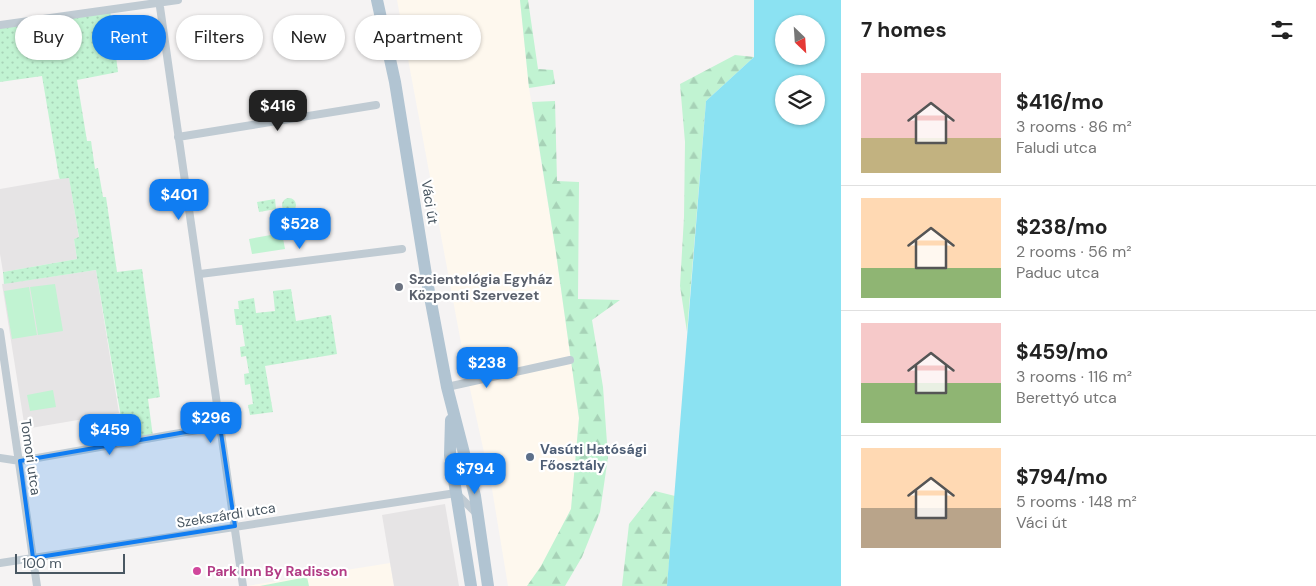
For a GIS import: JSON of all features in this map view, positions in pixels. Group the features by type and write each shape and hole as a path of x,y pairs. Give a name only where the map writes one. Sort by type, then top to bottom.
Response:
{"main road":[{"name":"Váci út","path":"377,0 395,82 427,281 447,386 465,453 478,515 488,586"},
{"name":"Váci út","path":"452,410 450,455 472,586"}],"street":[{"path":"0,25 159,1 178,0"},
{"path":"159,1 244,586"},
{"path":"178,137 376,105"},
{"path":"200,274 402,249"},
{"name":"Tomori utca","path":"0,332 37,586"},
{"path":"447,386 570,360"},
{"path":"0,458 20,461 220,426"},
{"path":"456,493 478,515"},
{"name":"Szekszárdi utca","path":"0,563 456,493"}],"highlighted area":[{"path":"220,426 235,526 33,558 20,461"}],"shaded area":[{"path":"397,0 520,0 529,88 556,253 579,418 571,509 542,566 527,586 508,586 492,489 467,375 408,60 481,60 481,15 400,15"},
{"path":"69,177 79,238 74,239 77,259 3,272 0,254 0,189"},
{"path":"96,270 119,413 25,429 2,284"},
{"path":"445,504 459,586 394,586 382,515"},
{"path":"390,563 394,586 247,586"}],"green space":[{"path":"520,0 528,0 538,69 553,70 555,84 529,88"},
{"path":"110,10 111,15 92,15 92,60 116,60 118,72 77,80 87,141 91,141 95,169 98,168 103,197 106,197 117,272 142,269 160,397 148,399 153,437 125,441 96,270 4,284 3,272 77,259 74,239 79,237 69,178 60,179 59,177 42,76 0,82 0,25 15,23 15,60 82,60 82,15 73,15"},
{"path":"735,55 754,57 706,101 687,332 680,286 684,217 685,142 680,84"},
{"path":"555,101 557,181 579,182 578,299 620,300 592,320 603,387 608,457 600,512 582,557 565,586 527,586 541,566 571,509 579,418 556,253 532,102"},
{"path":"289,198 294,200 296,205 294,210 289,212 284,210 282,205 284,200"},
{"path":"275,199 276,209 259,212 257,202"},
{"path":"282,233 285,249 252,254 249,239"},
{"path":"55,284 63,331 38,335 30,287"},
{"path":"29,287 37,335 12,339 4,291"},
{"path":"291,289 296,321 331,315 337,354 265,366 273,412 250,415 248,405 253,404 250,384 245,385 244,374 249,373 246,356 241,357 240,347 245,346 242,325 236,325 234,309 239,309 238,301 254,298 256,313 275,311 273,291"},
{"path":"53,390 56,407 30,411 27,395"},
{"path":"655,491 675,496 667,586 622,586 629,524"},
{"path":"307,577 309,586 260,586"}],"water":[{"path":"754,0 841,0 841,586 667,586 706,101 754,57"}],"place":[{"name":"Szcientológia Egyház Központi Szervezet","path":"399,287"},
{"name":"Vasúti Hatósági Főosztály","path":"530,457"},
{"name":"Park Inn By Radisson","path":"197,571"}]}
